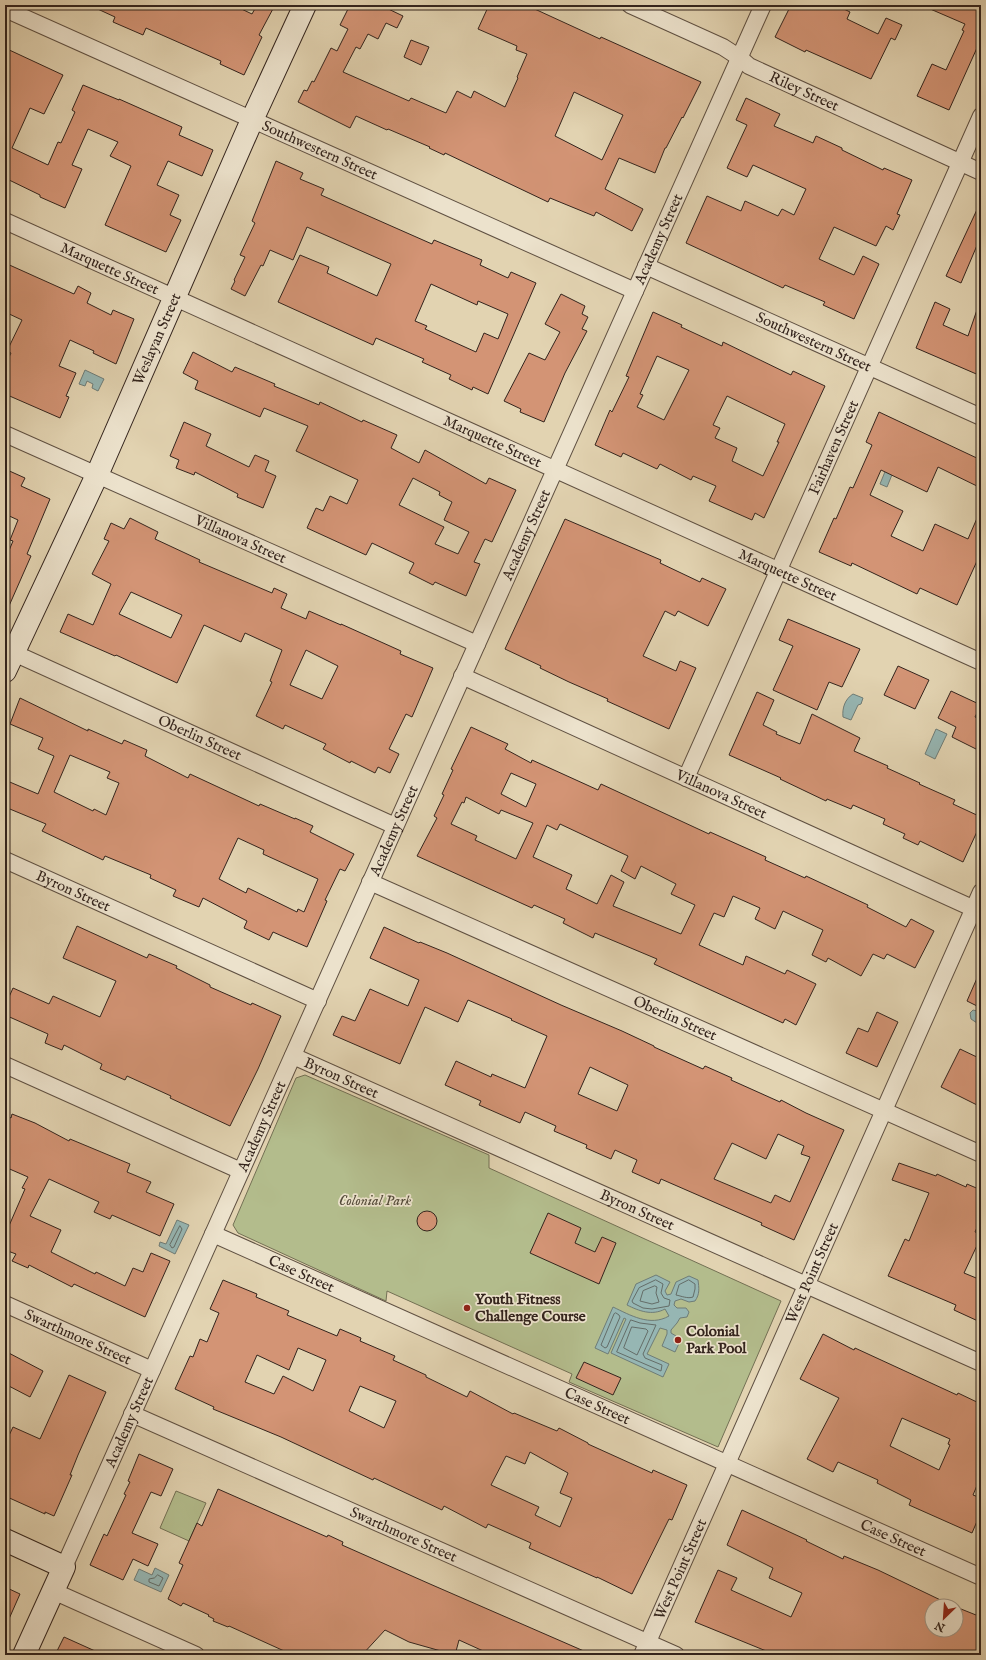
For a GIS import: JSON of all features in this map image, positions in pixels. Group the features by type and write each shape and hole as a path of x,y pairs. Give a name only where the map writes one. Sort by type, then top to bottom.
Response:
{"main road":[{"name":"Weslayan Street","path":"8,658 97,475 252,120 305,5"},
{"path":"5,1540 64,1566"},
{"name":"Academy Street","path":"24,1655 64,1566"}],"street":[{"name":"Riley Street","path":"630,5 723,47 749,66 981,172"},
{"name":"Academy Street","path":"64,1566 763,5"},
{"name":"Southwestern Street","path":"5,9 635,290"},
{"name":"Fairhaven Street","path":"686,778 981,116"},
{"name":"Marquette Street","path":"5,221 981,662"},
{"name":"Southwestern Street","path":"646,266 981,417"},
{"name":"Villanova Street","path":"5,434 477,644"},
{"name":"Oberlin Street","path":"8,658 395,826"},
{"name":"Villanova Street","path":"462,676 977,910"},
{"name":"Byron Street","path":"5,860 318,1001"},
{"name":"Oberlin Street","path":"370,882 981,1154"},
{"name":"West Point Street","path":"645,1649 884,1110 977,910 981,892"},
{"name":"Byron Street","path":"293,1056 981,1364"},
{"path":"5,1066 242,1171"},
{"name":"Case Street","path":"213,1234 981,1578"},
{"name":"Swarthmore Street","path":"5,1304 152,1370"},
{"name":"Swarthmore Street","path":"132,1414 645,1649 676,1655"},
{"path":"53,1591 196,1655"}],"green space":[{"name":"Colonial Park","path":"305,1075 489,1155 489,1168 781,1301 718,1447 569,1382 572,1374 387,1291 386,1301 238,1233 233,1225 296,1078"},
{"path":"176,1491 206,1503 189,1541 160,1528"}],"water":[{"path":"85,370 104,379 98,391 92,388 93,384 87,381 85,386 79,384"},
{"path":"893,452 900,455 887,487 880,484"},
{"path":"853,694 863,698 851,720 843,717 843,710 846,701"},
{"path":"936,729 947,734 935,759 925,754"},
{"path":"973,1010 981,1013 981,1024 971,1019 970,1013"},
{"path":"177,1220 189,1225 175,1254 159,1246 160,1242 166,1244"},
{"path":"656,1275 670,1282 665,1291 667,1295 671,1294 676,1282 689,1276 698,1280 699,1286 695,1301 689,1302 681,1299 675,1301 674,1305 677,1308 686,1308 689,1312 687,1317 680,1318 671,1330 671,1333 681,1339 675,1352 662,1346 667,1330 660,1328 647,1354 669,1364 663,1377 611,1353 626,1319 624,1318 608,1354 595,1348 613,1307 640,1319 655,1320 669,1316 665,1309 655,1312 646,1312 627,1305 636,1284"},
{"path":"155,1568 169,1575 161,1592 134,1580 139,1569 152,1575"}],"building":[{"path":"89,5 233,5 252,14 257,5 275,5 259,35 262,37 244,75 220,64 221,61 146,28 143,35 113,22 115,17"},
{"path":"350,5 380,5 403,16 397,28 386,23 378,39 368,34 360,49 356,47 343,72 409,101 411,98 446,113 457,91 471,98 474,91 505,107 518,78 517,77 527,54 516,50 517,46 478,29 489,5 526,5 600,39 601,37 701,82 683,118 682,117 665,148 655,173 619,158 605,189 643,209 632,231 596,212 594,216 550,198 548,202 445,153 444,155 429,148 430,147 356,116 350,128 298,102 304,90 307,91 312,81 314,82 331,48 337,51 348,29 340,25","holes":["574,92 623,115 602,160 555,136"]},
{"path":"791,5 836,5 850,12 847,19 878,34 886,18 902,25 895,40 891,38 871,79 806,50 805,52 775,37"},
{"path":"921,5 981,5 981,39 949,110 917,96 932,64 946,70 964,31 962,30 965,24"},
{"path":"411,40 429,47 421,65 404,57"},
{"path":"5,48 63,75 44,114 30,108 12,148 48,165 58,142 61,143 75,112 72,110 83,85 182,127 179,135 213,150 202,176 168,161 157,185 179,195 170,215 181,220 166,252 105,225 131,166 110,156 118,142 88,129 72,165 82,169 65,208 40,197 40,195 5,178"},
{"path":"746,98 780,114 774,126 813,143 816,136 883,170 884,168 912,180 897,214 900,215 893,230 886,226 876,246 834,227 819,259 854,275 863,256 879,264 854,319 823,305 825,302 785,285 783,288 686,243 707,196 741,211 745,201 778,216 782,209 794,215 806,189 753,165 747,177 727,168 747,125 736,120"},
{"path":"276,161 303,173 300,179 324,189 321,195 432,244 434,240 482,260 480,265 508,278 511,272 536,283 488,394 473,387 472,390 449,379 451,375 422,362 424,359 376,338 373,345 278,302 300,255 329,267 327,273 377,296 391,264 307,227 293,260 270,250 263,266 261,265 245,296 231,289 245,257 240,255 255,223 252,221","holes":["431,284 477,305 478,301 508,314 498,339 484,333 476,352 425,329 427,326 415,321"]},
{"path":"981,201 981,236 961,283 946,276"},
{"path":"5,263 74,294 78,286 91,293 87,303 111,315 113,310 134,319 116,364 93,353 94,351 70,340 59,366 76,373 66,396 69,397 60,418 5,394 5,365 11,353 7,351 22,320 5,312"},
{"path":"561,294 585,306 582,314 588,317 582,329 587,331 565,373 544,422 520,412 521,409 504,401 529,353 545,360 560,332 545,324"},
{"path":"935,302 950,309 943,325 968,336 979,304 981,304 981,376 916,348"},
{"path":"653,312 722,346 723,342 791,375 793,371 825,386 764,518 755,513 752,520 709,501 716,486 693,476 691,480 660,464 657,469 623,453 621,457 595,445 610,410 612,412 629,377 626,376","holes":["657,356 689,370 664,420 637,407 643,395 640,394","727,396 785,424 777,442 779,442 763,476 732,461 737,448 715,438 720,428 713,425"]},
{"path":"193,352 232,372 235,367 275,384 274,386 319,405 320,402 362,422 363,420 397,435 391,448 419,463 425,450 486,484 489,478 516,490 492,542 485,539 474,562 480,564 466,596 435,582 433,585 409,573 414,563 372,543 366,555 307,528 316,508 323,511 330,496 347,504 358,480 296,451 308,426 264,408 260,417 195,389 198,381 183,373","holes":["413,478 440,492 439,495 452,502 444,520 469,532 458,554 435,544 444,527 399,505"]},
{"path":"879,412 981,460 981,488 938,467 927,492 881,470 870,495 903,511 891,536 923,551 935,524 968,539 981,509 981,563 977,561 957,605 920,588 917,594 852,563 851,566 819,552 850,487 853,488 872,445 866,442"},
{"path":"184,422 211,434 206,446 249,467 255,455 269,461 265,471 276,476 263,508 237,497 238,494 195,472 194,475 176,468 179,460 170,456"},
{"path":"5,469 25,478 21,486 50,499 27,554 31,556 5,615 5,560 13,541 10,540 18,520 5,514"},
{"path":"130,518 158,532 155,539 200,560 199,562 272,593 274,588 287,594 281,608 306,619 309,611 401,651 400,654 433,668 412,717 406,714 389,749 399,754 390,773 378,767 375,773 351,761 350,763 323,749 326,744 285,725 283,729 256,716 272,682 270,681 282,650 245,633 241,642 204,625 177,683 116,655 115,656 60,632 68,614 93,625 111,584 92,574 109,541 104,539 111,523 124,529","holes":["131,592 182,615 171,638 119,614","306,650 338,666 322,699 290,685"]},
{"path":"565,519 661,560 660,563 700,582 702,578 726,589 708,626 678,611 675,616 665,611 643,656 676,671 680,661 696,668 669,729 607,701 608,699 540,668 541,666 505,649"},
{"path":"788,619 860,649 842,687 829,682 817,710 773,690 793,646 779,640"},
{"path":"898,666 929,680 915,709 884,695"},
{"path":"951,691 981,705 975,717 981,720 981,739 976,749 952,737 956,727 938,718"},
{"path":"757,692 774,700 763,725 777,732 776,734 800,744 812,714 860,738 854,751 888,766 887,768 955,800 953,804 981,817 981,823 963,862 920,841 918,845 903,838 905,834 883,824 885,819 853,805 851,809 827,799 826,801 780,779 781,778 729,755"},
{"path":"20,698 88,731 88,729 122,744 124,740 147,750 145,756 188,778 190,774 259,806 260,804 313,826 310,832 354,854 345,871 340,869 325,900 327,901 307,947 273,932 269,940 244,928 247,921 203,898 199,907 173,896 176,890 150,878 151,875 105,856 103,860 42,831 46,824 5,807 5,780 38,794 54,756 38,749 43,738 10,724","holes":["70,755 110,772 107,778 119,783 106,815 94,809 93,811 54,792","238,838 264,850 263,854 318,879 304,912 298,909 297,912 248,888 246,893 219,879"]},
{"path":"471,727 508,744 505,749 531,763 532,760 598,790 601,784 709,834 710,832 766,857 765,860 805,878 806,876 868,905 867,907 906,927 911,919 934,931 915,968 887,954 884,959 873,954 861,976 828,958 826,962 812,955 823,930 783,911 775,929 755,919 760,908 733,896 724,917 714,913 699,945 743,965 746,956 785,974 787,970 816,984 796,1025 785,1019 783,1023 654,964 657,959 595,933 593,938 563,923 565,919 534,905 532,908 417,856 437,818 434,816 444,795 442,794 453,770 451,769","holes":["511,773 536,784 526,807 501,794","466,797 499,814 501,810 533,823 516,859 475,840 477,836 451,824 462,802 464,803","560,824 628,856 621,871 635,879 641,866 676,884 671,894 695,905 681,934 613,906 624,882 611,875 597,904 566,889 572,875 533,857 547,825 557,830"]},
{"path":"77,926 147,958 149,954 177,966 176,968 210,985 210,987 281,1016 258,1069 230,1126 170,1098 171,1096 127,1076 125,1080 100,1069 102,1064 64,1045 62,1050 45,1043 48,1034 5,1015 5,1006 13,988 49,1004 53,996 100,1017 116,981 63,958"},
{"path":"384,927 419,943 420,942 447,953 703,1069 705,1066 732,1078 731,1080 780,1102 781,1100 844,1130 794,1240 761,1225 762,1223 661,1179 659,1184 632,1172 637,1160 615,1150 611,1159 586,1148 587,1145 554,1131 556,1126 525,1112 520,1123 479,1105 481,1101 445,1085 456,1061 491,1077 492,1074 525,1088 547,1036 511,1020 512,1019 468,1000 458,1022 425,1007 400,1064 333,1035 342,1016 355,1021 370,989 408,1006 419,980 370,958","holes":["590,1067 628,1085 617,1111 578,1094","778,1134 804,1146 801,1154 810,1157 790,1202 775,1195 771,1203 714,1179 732,1143 766,1159"]},
{"path":"981,969 981,1008 967,1001"},
{"path":"877,1012 898,1022 877,1067 846,1053 858,1028 868,1032"},
{"path":"960,1049 981,1059 981,1107 941,1087"},
{"path":"12,1114 35,1123 69,1141 70,1139 130,1164 127,1172 151,1182 146,1192 174,1204 160,1236 112,1215 110,1219 94,1212 99,1202 49,1179 30,1216 61,1230 51,1252 95,1274 96,1272 125,1286 133,1268 143,1272 151,1253 170,1261 145,1317 74,1284 72,1287 29,1265 28,1268 12,1261 16,1254 5,1250 5,1235 25,1189 22,1188 28,1177 5,1167 5,1115 11,1118"},
{"path":"899,1163 936,1176 937,1174 966,1187 967,1184 981,1190 981,1219 975,1232 981,1234 981,1237 964,1273 981,1280 981,1314 978,1321 954,1310 956,1305 888,1276 905,1239 909,1241 929,1193 892,1180"},
{"path":"423,1211 431,1211 437,1217 437,1225 431,1231 423,1231 417,1225 417,1217"},
{"path":"548,1213 581,1228 575,1243 595,1252 602,1237 616,1243 599,1284 530,1253"},
{"path":"223,1280 257,1294 256,1297 289,1311 287,1315 337,1336 340,1329 361,1338 360,1341 395,1356 393,1360 426,1375 426,1377 467,1397 470,1391 513,1414 514,1413 557,1431 559,1428 588,1444 652,1473 653,1470 687,1485 672,1520 669,1519 632,1594 597,1577 529,1548 531,1543 488,1524 486,1528 444,1506 442,1510 374,1478 373,1480 281,1437 213,1409 214,1407 175,1389 190,1356 193,1357 200,1339 207,1342 219,1313 210,1309","holes":["298,1348 326,1360 313,1391 283,1376 274,1394 245,1382 257,1355 289,1370","360,1386 396,1401 384,1428 349,1411","530,1452 568,1473 560,1493 572,1498 560,1527 535,1515 539,1507 491,1485 506,1456 525,1464"]},
{"path":"823,1334 854,1350 855,1348 957,1395 958,1393 981,1404 981,1476 973,1495 981,1498 981,1512 972,1533 909,1505 911,1500 877,1483 878,1480 838,1462 833,1472 807,1459 839,1398 800,1379","holes":["902,1418 950,1439 948,1444 950,1445 939,1470 890,1446"]},
{"path":"5,1351 43,1371 30,1397 5,1384"},
{"path":"584,1362 621,1378 613,1395 576,1378"},
{"path":"69,1375 106,1392 78,1455 70,1475 72,1475 54,1516 45,1512 45,1514 5,1496 5,1444 13,1427 40,1439"},
{"path":"139,1454 173,1469 161,1496 151,1492 132,1533 158,1544 148,1566 133,1559 123,1580 90,1565 104,1534 107,1536 126,1495 124,1494 130,1482 128,1481"},
{"path":"218,1489 327,1537 328,1535 343,1542 342,1545 593,1655 492,1655 459,1640 455,1655 409,1642 385,1630 362,1655 293,1655 229,1626 228,1627 213,1621 214,1619 208,1616 209,1615 183,1603 181,1606 168,1599 183,1565 179,1563 197,1523 202,1526"},
{"path":"742,1510 807,1540 806,1541 843,1559 844,1556 878,1570 936,1598 924,1598 924,1638 964,1638 964,1610 981,1617 981,1655 776,1655 695,1622 718,1570 737,1578 731,1590 791,1617 802,1593 769,1578 773,1568 727,1545"},
{"path":"5,1587 20,1594 5,1628"},
{"path":"64,1637 104,1655 55,1655"}],"place":[{"name":"Youth Fitness Challenge Course","path":"467,1308"},
{"name":"Colonial Park Pool","path":"678,1340"}]}
